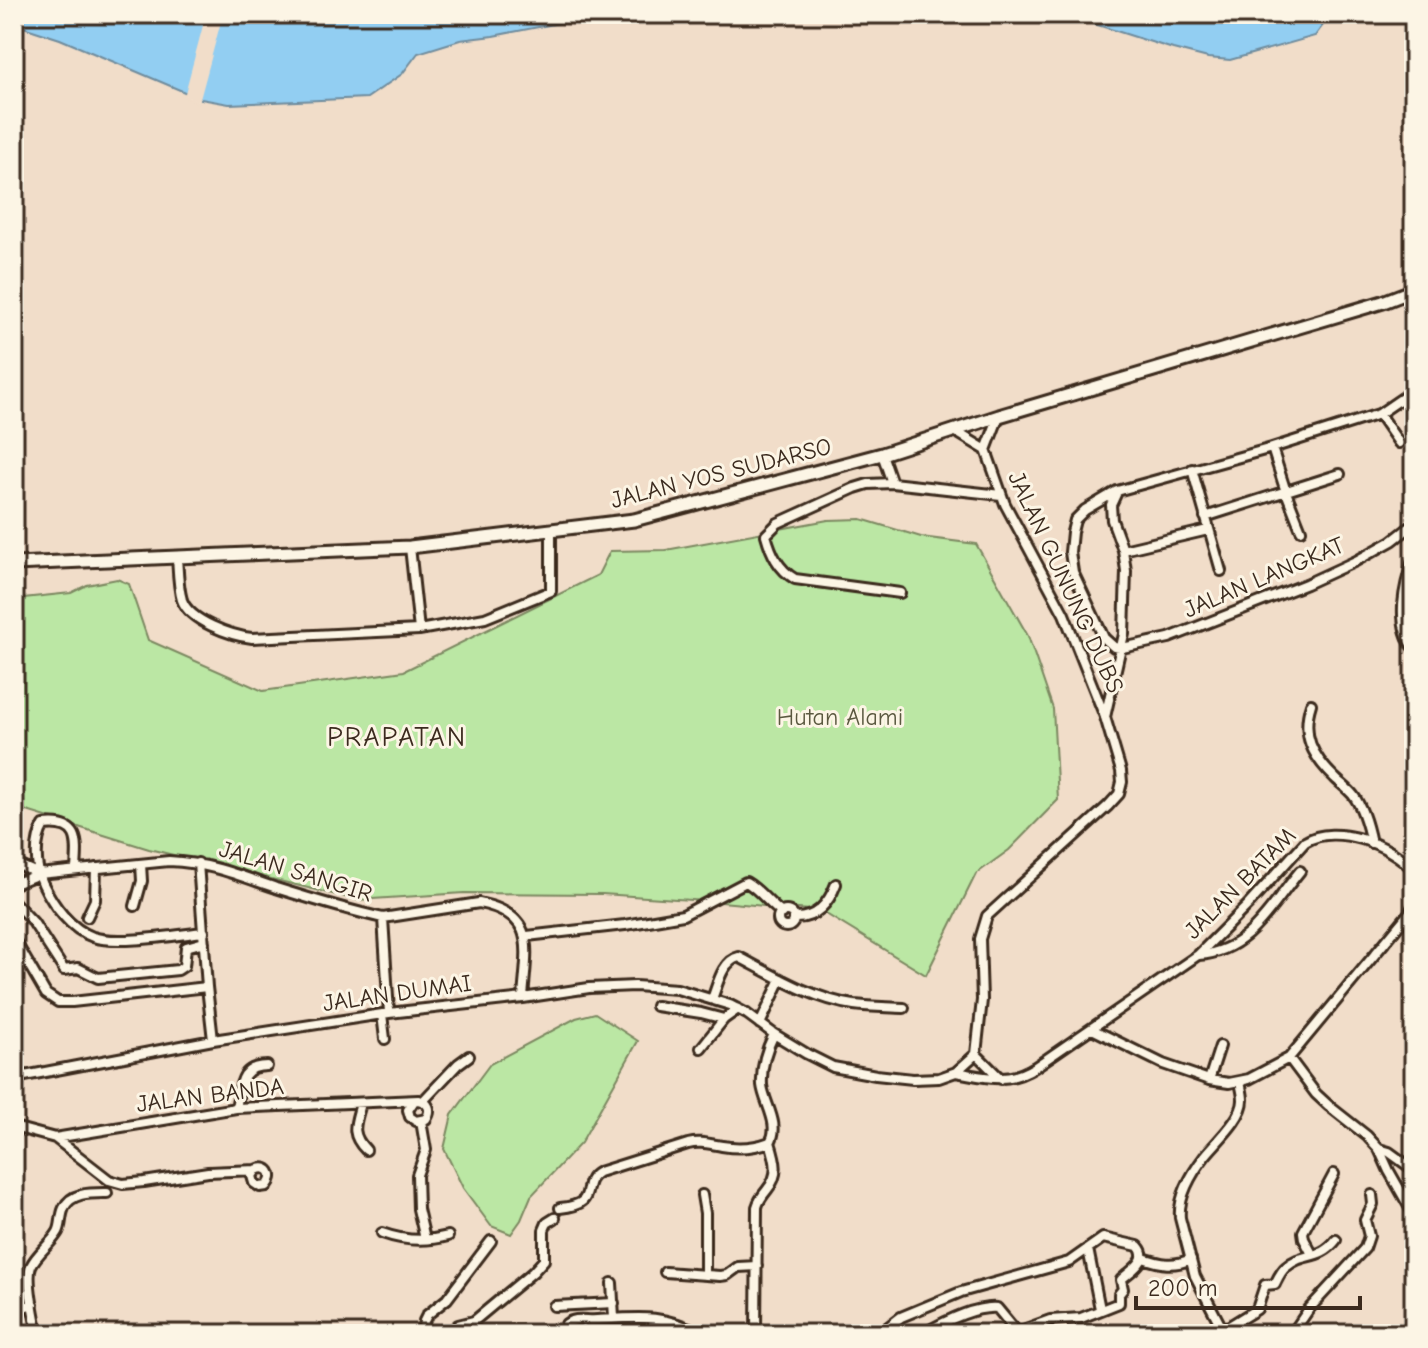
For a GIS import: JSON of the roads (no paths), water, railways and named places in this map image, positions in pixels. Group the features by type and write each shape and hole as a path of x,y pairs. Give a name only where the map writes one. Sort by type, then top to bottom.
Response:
{"main road":[{"name":"JALAN YOS SUDARSO","path":"14,564 410,547 634,520 882,454 1414,290"}],"street":[{"path":"1122,648 1114,647 1104,638 1073,572 1070,552 1072,532 1075,520 1085,510 1117,491 1272,448 1379,414 1414,390"},
{"path":"1379,414 1399,443"},
{"path":"953,430 986,450 999,416"},
{"path":"1272,448 1301,530"},
{"name":"JALAN GUNUNG DUBS","path":"976,1054 982,1000 980,939 987,916 1119,794 1122,782 1105,717 1064,614 1001,495 986,450"},
{"path":"882,454 892,483"},
{"path":"1192,469 1221,571"},
{"path":"1205,517 1340,474"},
{"path":"900,593 795,579 785,573 778,563 766,535 778,523 868,484 892,483 1001,495"},
{"path":"1105,717 1124,634 1126,571 1111,505 1117,491"},
{"name":"JALAN LANGKAT","path":"1122,648 1169,638 1306,584 1392,541 1414,524"},
{"path":"1123,550 1208,530"},
{"path":"177,556 181,598 187,610 235,636 252,638 419,630 485,618 551,591 551,531"},
{"path":"410,547 419,630"},
{"path":"1414,557 1403,603 1405,630 1414,649"},
{"path":"1311,704 1306,720 1310,742 1319,761 1353,796 1371,843"},
{"path":"76,869 78,846 71,829 60,824 42,827 37,843 39,874 49,897 68,921 92,937 116,940 204,932"},
{"name":"JALAN BATAM","path":"1001,1079 1022,1076 1198,955 1314,836 1338,834 1371,843 1407,863 1413,870 1413,882"},
{"name":"JALAN SANGIR","path":"14,884 39,874 76,869 169,861 198,863 383,918 479,903 495,906 517,920 527,936"},
{"path":"14,863 39,874"},
{"name":"JALAN SANGIR","path":"198,863 213,1040"},
{"path":"135,906 142,881 141,864"},
{"path":"87,917 95,900 96,868"},
{"path":"1198,955 1221,952 1248,936 1300,871"},
{"path":"523,998 527,936 683,915 746,882 782,913 779,921 785,927 793,923 794,918 805,917 826,905 836,884"},
{"path":"14,902 33,922 64,970 78,968 98,978 178,970 184,966 186,947 204,942"},
{"path":"1092,1029 1163,1064 1209,1080 1229,1083 1249,1079 1289,1058 1414,904"},
{"name":"JALAN SANGIR","path":"383,918 385,1039"},
{"path":"14,939 46,994 64,1003 207,987"},
{"path":"712,999 726,964 739,957 818,996 856,1005 904,1008"},
{"path":"14,968 26,962"},
{"path":"760,1024 781,979"},
{"name":"JALAN DUMAI","path":"16,1079 213,1040 385,1013 589,988 635,986 677,989 738,1009 774,1034 833,1067 913,1079 939,1078 956,1072"},
{"path":"656,1006 724,1019"},
{"path":"701,1048 724,1019 738,1009"},
{"path":"756,1334 757,1202 777,1173 770,1142 774,1131 772,1118 765,1102 762,1078 766,1050 774,1034"},
{"path":"1209,1080 1220,1046"},
{"path":"956,1072 976,1054 1001,1079"},
{"path":"418,1101 428,1105 429,1111 421,1121 413,1119 409,1106 469,1056"},
{"path":"1289,1058 1316,1094 1379,1149 1414,1215"},
{"path":"236,1108 245,1073 259,1066 267,1066"},
{"path":"956,1072 1001,1079"},
{"path":"1240,1082 1243,1103 1237,1116 1204,1157 1179,1209 1195,1276 1224,1332 1258,1308 1265,1285 1275,1284 1288,1264 1323,1253 1336,1240"},
{"name":"JALAN BANDA","path":"14,1127 55,1138 236,1108 418,1101"},
{"path":"361,1103 354,1129 358,1143 366,1150"},
{"path":"421,1121 426,1150 417,1175 418,1209 425,1239"},
{"path":"55,1138 109,1180 123,1184 208,1172 256,1170"},
{"path":"560,1208 583,1202 592,1175 688,1144 703,1142 745,1148 770,1142"},
{"path":"1379,1149 1389,1152 1414,1170"},
{"path":"1312,1254 1303,1232 1334,1174"},
{"path":"38,1334 30,1275 32,1266 59,1230 64,1207 72,1198 86,1193 107,1193"},
{"path":"702,1195 705,1275"},
{"path":"1292,1334 1309,1309 1368,1242 1365,1220 1373,1203 1372,1195"},
{"path":"450,1334 458,1325 474,1321 544,1260 544,1230 547,1223 555,1218"},
{"path":"382,1233 400,1239 448,1236"},
{"path":"869,1334 882,1331 901,1317 961,1292 1069,1262 1101,1239 1138,1246 1142,1249 1143,1258"},
{"path":"422,1334 427,1315 447,1299 491,1241"},
{"path":"1088,1249 1100,1309"},
{"path":"1143,1258 1165,1265 1191,1259"},
{"path":"923,1334 986,1307 997,1308 1018,1331 1050,1320 1081,1318 1118,1304 1123,1289 1122,1278 1143,1258"},
{"path":"665,1272 723,1276 738,1267 757,1266"},
{"path":"612,1283 614,1318"},
{"path":"554,1306 614,1303"},
{"path":"14,1310 33,1304"},
{"path":"565,1334 566,1324 572,1320 614,1318 660,1318 703,1334"}],"water":[{"path":"14,14 586,14 569,21 460,40 418,53 402,74 367,98 229,104 201,99 60,39 14,24"},
{"path":"1063,14 1320,14 1323,25 1315,36 1230,60 1173,49"}],"district":[{"name":"PRAPATAN","path":"397,736"}],"park label":[{"name":"Hutan Alami","path":"840,717"}]}
